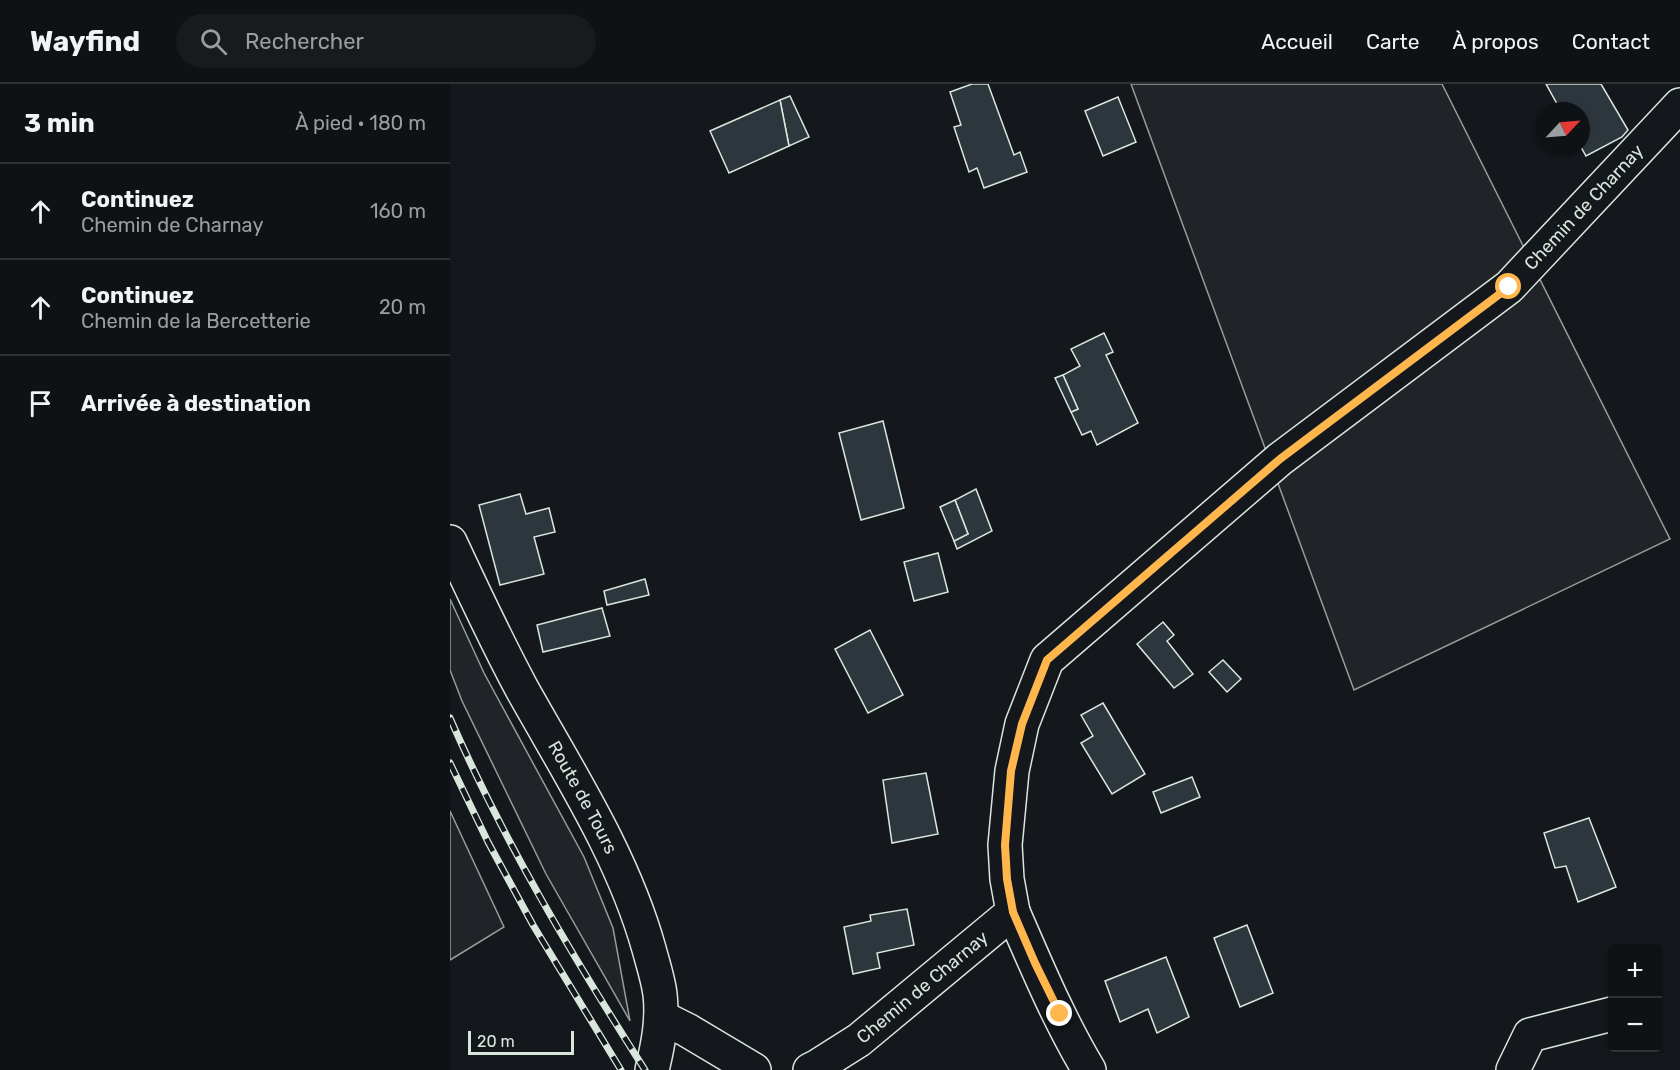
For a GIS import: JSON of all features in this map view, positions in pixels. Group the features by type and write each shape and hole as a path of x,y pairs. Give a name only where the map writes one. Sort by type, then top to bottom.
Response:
{"street":[{"name":"Chemin de Charnay","path":"810,1070 859,1040 1013,912 1007,879 1005,845 1011,771 1022,724 1047,660 1280,459 1509,287 1680,105"},
{"name":"Route de Tours","path":"450,542 521,686 598,824 641,919 660,993 660,1040 652,1070"},
{"path":"1013,912 1035,963 1089,1070"},
{"path":"1513,1070 1530,1035 1608,1015"},
{"path":"661,1017 754,1070"}],"shaded area":[{"path":"1131,84 1442,84 1670,539 1354,690"},
{"path":"450,599 484,673 584,857 613,928 630,1021 546,874 462,701 450,670"},
{"path":"450,811 504,927 450,960"}],"building":[{"path":"972,84 988,84 1014,155 1020,152 1027,172 984,188 977,168 969,172 954,127 961,125 950,92"},
{"path":"1546,84 1601,84 1628,130 1622,137 1590,154 1590,102 1556,102"},
{"path":"790,96 809,137 789,146 780,100"},
{"path":"1118,97 1136,142 1103,156 1085,111"},
{"path":"780,100 789,146 729,173 710,131"},
{"path":"1104,333 1113,352 1106,355 1138,423 1097,445 1091,431 1082,435 1071,412 1078,409 1063,375 1080,366 1071,349"},
{"path":"1063,375 1078,409 1071,412 1055,378"},
{"path":"883,421 904,508 861,520 839,433"},
{"path":"976,489 992,531 957,549 954,541 968,534 955,500"},
{"path":"520,494 526,514 549,508 555,532 534,537 544,574 500,585 479,505"},
{"path":"955,500 968,534 954,541 940,507"},
{"path":"938,553 948,592 914,601 904,562"},
{"path":"645,579 649,595 607,605 604,591"},
{"path":"602,608 610,636 543,652 537,625"},
{"path":"1163,622 1174,635 1167,641 1193,674 1174,688 1137,644"},
{"path":"870,630 903,695 868,713 835,649"},
{"path":"1223,660 1241,679 1227,692 1209,672"},
{"path":"1103,703 1145,774 1112,794 1081,743 1093,736 1081,715"},
{"path":"926,773 938,834 892,843 883,780"},
{"path":"1192,777 1200,797 1161,813 1153,792"},
{"path":"1589,818 1616,887 1578,902 1566,866 1555,868 1544,833"},
{"path":"907,909 914,945 877,953 880,968 853,974 844,927 871,921 870,915"},
{"path":"1247,925 1273,993 1240,1007 1214,938"},
{"path":"1166,957 1189,1017 1157,1033 1148,1009 1120,1022 1105,981"}],"railway":[{"path":"450,718 516,854 592,985 645,1070"},
{"path":"450,763 488,842 533,925 621,1070"}],"route":[{"path":"1060,1014 1013,912 1007,879 1005,845 1011,771 1022,724 1047,660 1280,459 1509,287"}]}
